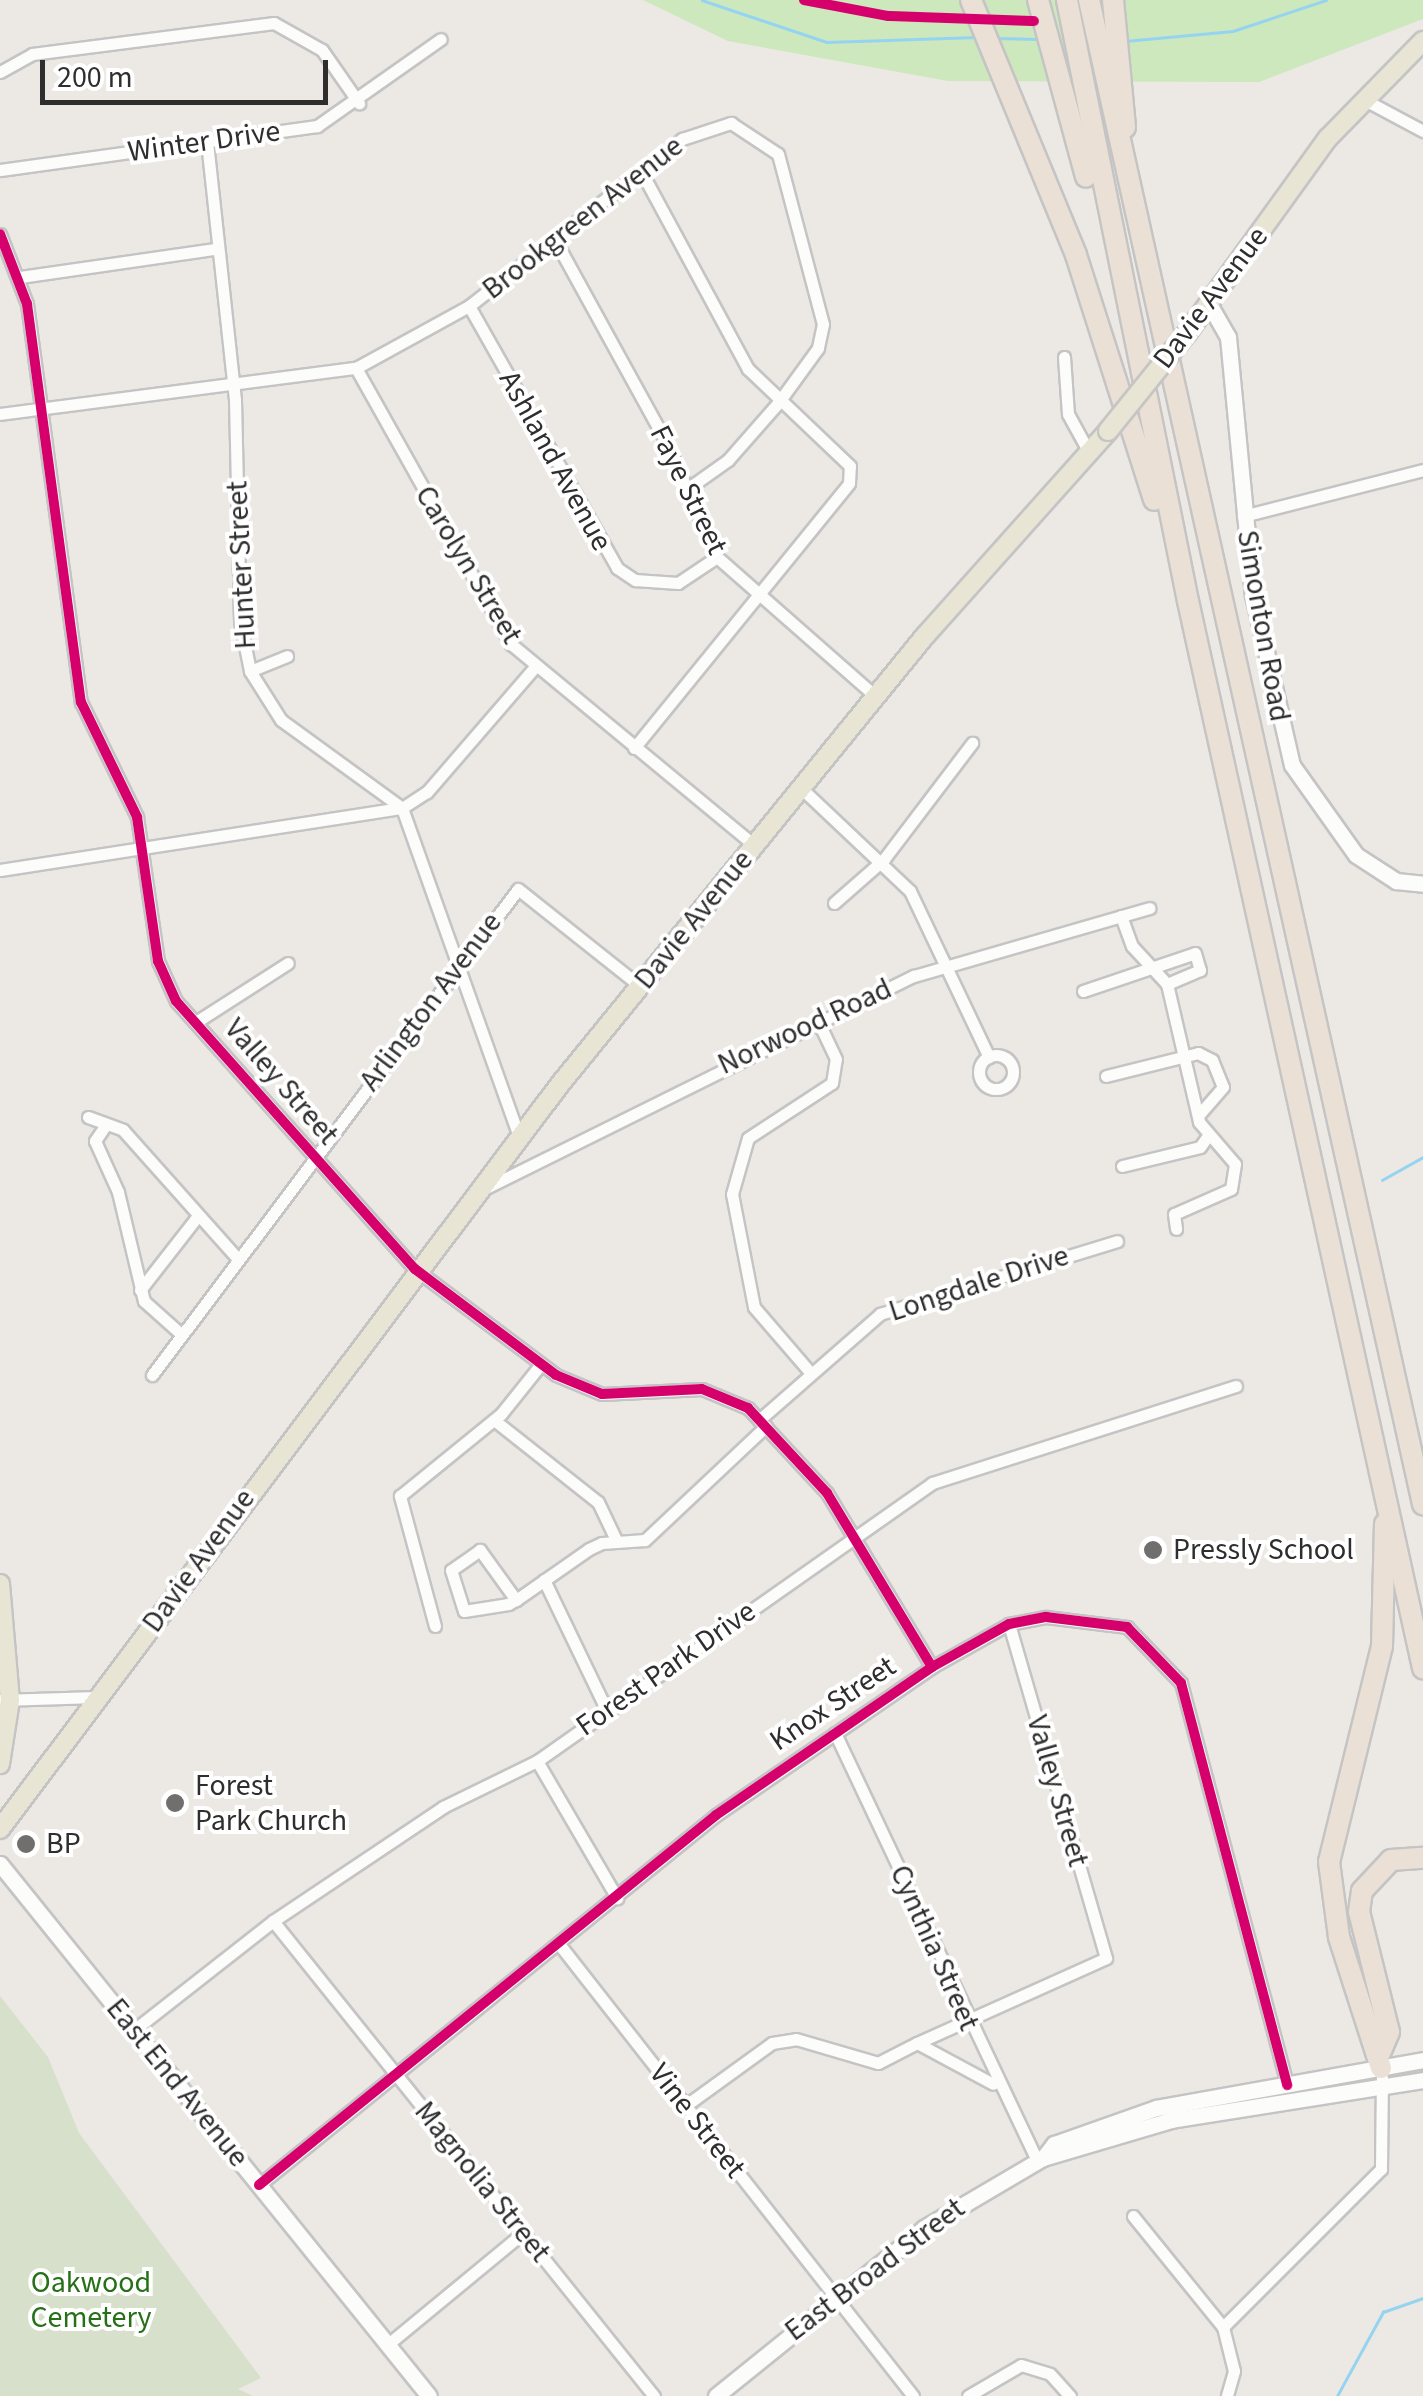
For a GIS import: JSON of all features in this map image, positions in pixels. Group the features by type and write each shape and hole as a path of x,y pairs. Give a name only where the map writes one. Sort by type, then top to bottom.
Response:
{"highway":[{"path":"971,0 1076,255 1188,601"},
{"path":"1038,0 1070,84 1137,362 1423,1668"},
{"path":"1066,0 1070,84"},
{"path":"1089,0 1111,85 1140,243 1423,1504"},
{"path":"1111,85 1114,3"},
{"path":"1381,2069 1339,1936 1328,1862 1382,1646 1386,1502"},
{"path":"1381,2069 1389,2032 1358,1912 1362,1891 1391,1860 1423,1858"}],"main road":[{"name":"Davie Avenue","path":"0,1830 415,1269 519,1137 875,696 1090,454 1210,304 1363,99 1423,41"},
{"path":"0,1584 5,1708 0,1764"}],"street":[{"path":"0,72 32,54 274,23 322,50 359,104"},
{"name":"Winter Drive","path":"0,170 317,126 359,104 441,39"},
{"path":"1363,99 1423,131"},
{"name":"Brookgreen Avenue","path":"0,414 356,368 469,306 709,123 754,131 778,154 823,324 818,348 778,403 728,460 688,490"},
{"name":"Hunter Street","path":"207,142 214,250 232,382 250,671 281,720 402,808"},
{"path":"634,748 850,483 850,466 778,403 748,369 642,173"},
{"name":"Valley Street","path":"0,234 20,277 81,702 125,786 142,850 161,972 196,1022 415,1269 541,1364 602,1394 702,1388 763,1423 855,1535 932,1667"},
{"name":"Faye Street","path":"555,240 688,490 717,557 875,696"},
{"path":"20,277 214,250"},
{"name":"Simonton Road","path":"1210,304 1228,337 1243,516 1280,720 1304,791 1374,871 1423,884"},
{"name":"Ashland Avenue","path":"469,306 616,568 667,584 717,557"},
{"path":"1064,357 1068,414 1090,454"},
{"name":"Carolyn Street","path":"356,368 492,617 534,668 754,845"},
{"path":"1243,516 1423,470"},
{"path":"250,671 286,656"},
{"path":"0,870 402,808 427,792 534,668"},
{"path":"834,903 884,859 972,743"},
{"path":"801,788 884,859 945,964 989,1057"},
{"path":"402,808 454,968 519,1137"},
{"name":"Arlington Avenue","path":"152,1375 454,968 518,890 640,986"},
{"name":"Norwood Road","path":"480,1187 817,1019 945,964 1149,908"},
{"path":"1120,916 1132,946 1167,984 1198,1116 1207,1138 1235,1164 1231,1189 1174,1214 1176,1230"},
{"path":"1083,991 1195,953 1200,970 1167,984"},
{"path":"196,1022 288,963"},
{"path":"808,1372 747,1292 732,1194 748,1138 832,1083 836,1059 817,1019"},
{"path":"1106,1076 1198,1053 1220,1072 1214,1106 1198,1116"},
{"path":"88,1118 123,1130 196,1217 238,1259"},
{"path":"105,1126 95,1141 118,1192 140,1290 182,1336"},
{"path":"1122,1166 1200,1147 1207,1138"},
{"path":"140,1290 196,1217"},
{"name":"Longdale Drive","path":"516,1600 544,1580 617,1542 645,1540 763,1423 808,1372 901,1305 1117,1240"},
{"path":"436,1626 400,1496 494,1420 541,1364"},
{"name":"Forest Park Drive","path":"134,2030 274,1921 443,1807 536,1761 932,1483 1236,1386"},
{"path":"494,1420 598,1502 617,1542"},
{"path":"480,1550 516,1600 464,1611 451,1570 480,1550"},
{"path":"544,1580 607,1711"},
{"name":"Knox Street","path":"259,2185 617,1898 835,1733 932,1667 1009,1624 1102,1617 1168,1660 1287,2085"},
{"name":"Valley Street","path":"966,2014 1106,1958 1009,1624"},
{"path":"5,1708 100,1695"},
{"path":"5,1708 69,1707 74,1730"},
{"name":"Cynthia Street","path":"835,1733 966,2014 993,2084 1040,2160"},
{"path":"536,1761 617,1898"},
{"name":"East End Avenue","path":"0,1864 428,2396"},
{"name":"Magnolia Street","path":"274,1921 654,2396"},
{"name":"Vine Street","path":"559,1944 913,2396"},
{"path":"685,2106 772,2043 819,2043 878,2064 966,2014"},
{"path":"917,2043 993,2084"},
{"name":"East Broad Street","path":"716,2396 924,2228 1040,2160 1171,2120 1423,2060"},
{"path":"1223,2327 1381,2169 1381,2069"},
{"name":"East Broad Street","path":"1040,2160 1054,2144 1142,2112 1381,2069 1423,2080"},
{"path":"1133,2216 1223,2327 1234,2371 1228,2396"},
{"path":"387,2344 524,2233"},
{"path":"968,2396 1020,2365 1050,2374 1070,2396"}],"green space":[{"path":"643,0 1423,0 1423,19 1259,82 948,81 728,41"},
{"name":"Oakwood Cemetery","path":"0,1996 48,2057 79,2133 261,2378 238,2389 253,2396 0,2396"}],"waterway":[{"path":"702,0 827,42 977,37"},
{"path":"1125,41 1233,31 1326,0"},
{"path":"995,38 1037,39"},
{"path":"1382,1180 1423,1157"},
{"path":"1337,2396 1383,2312 1423,2298"}],"cycle path":[{"path":"804,0 888,16 1034,21"},
{"path":"0,234 27,304 81,702 137,817 158,961 176,1001 415,1269 556,1375 602,1394 702,1389 748,1408 827,1493 932,1667"},
{"path":"259,2185 716,1815 932,1667 1009,1624 1046,1617 1127,1627 1181,1683 1287,2085"}],"place":[{"name":"Pressly School","path":"1153,1550"},
{"name":"Forest Park Church","path":"175,1803"},
{"name":"BP","path":"26,1844"}]}
